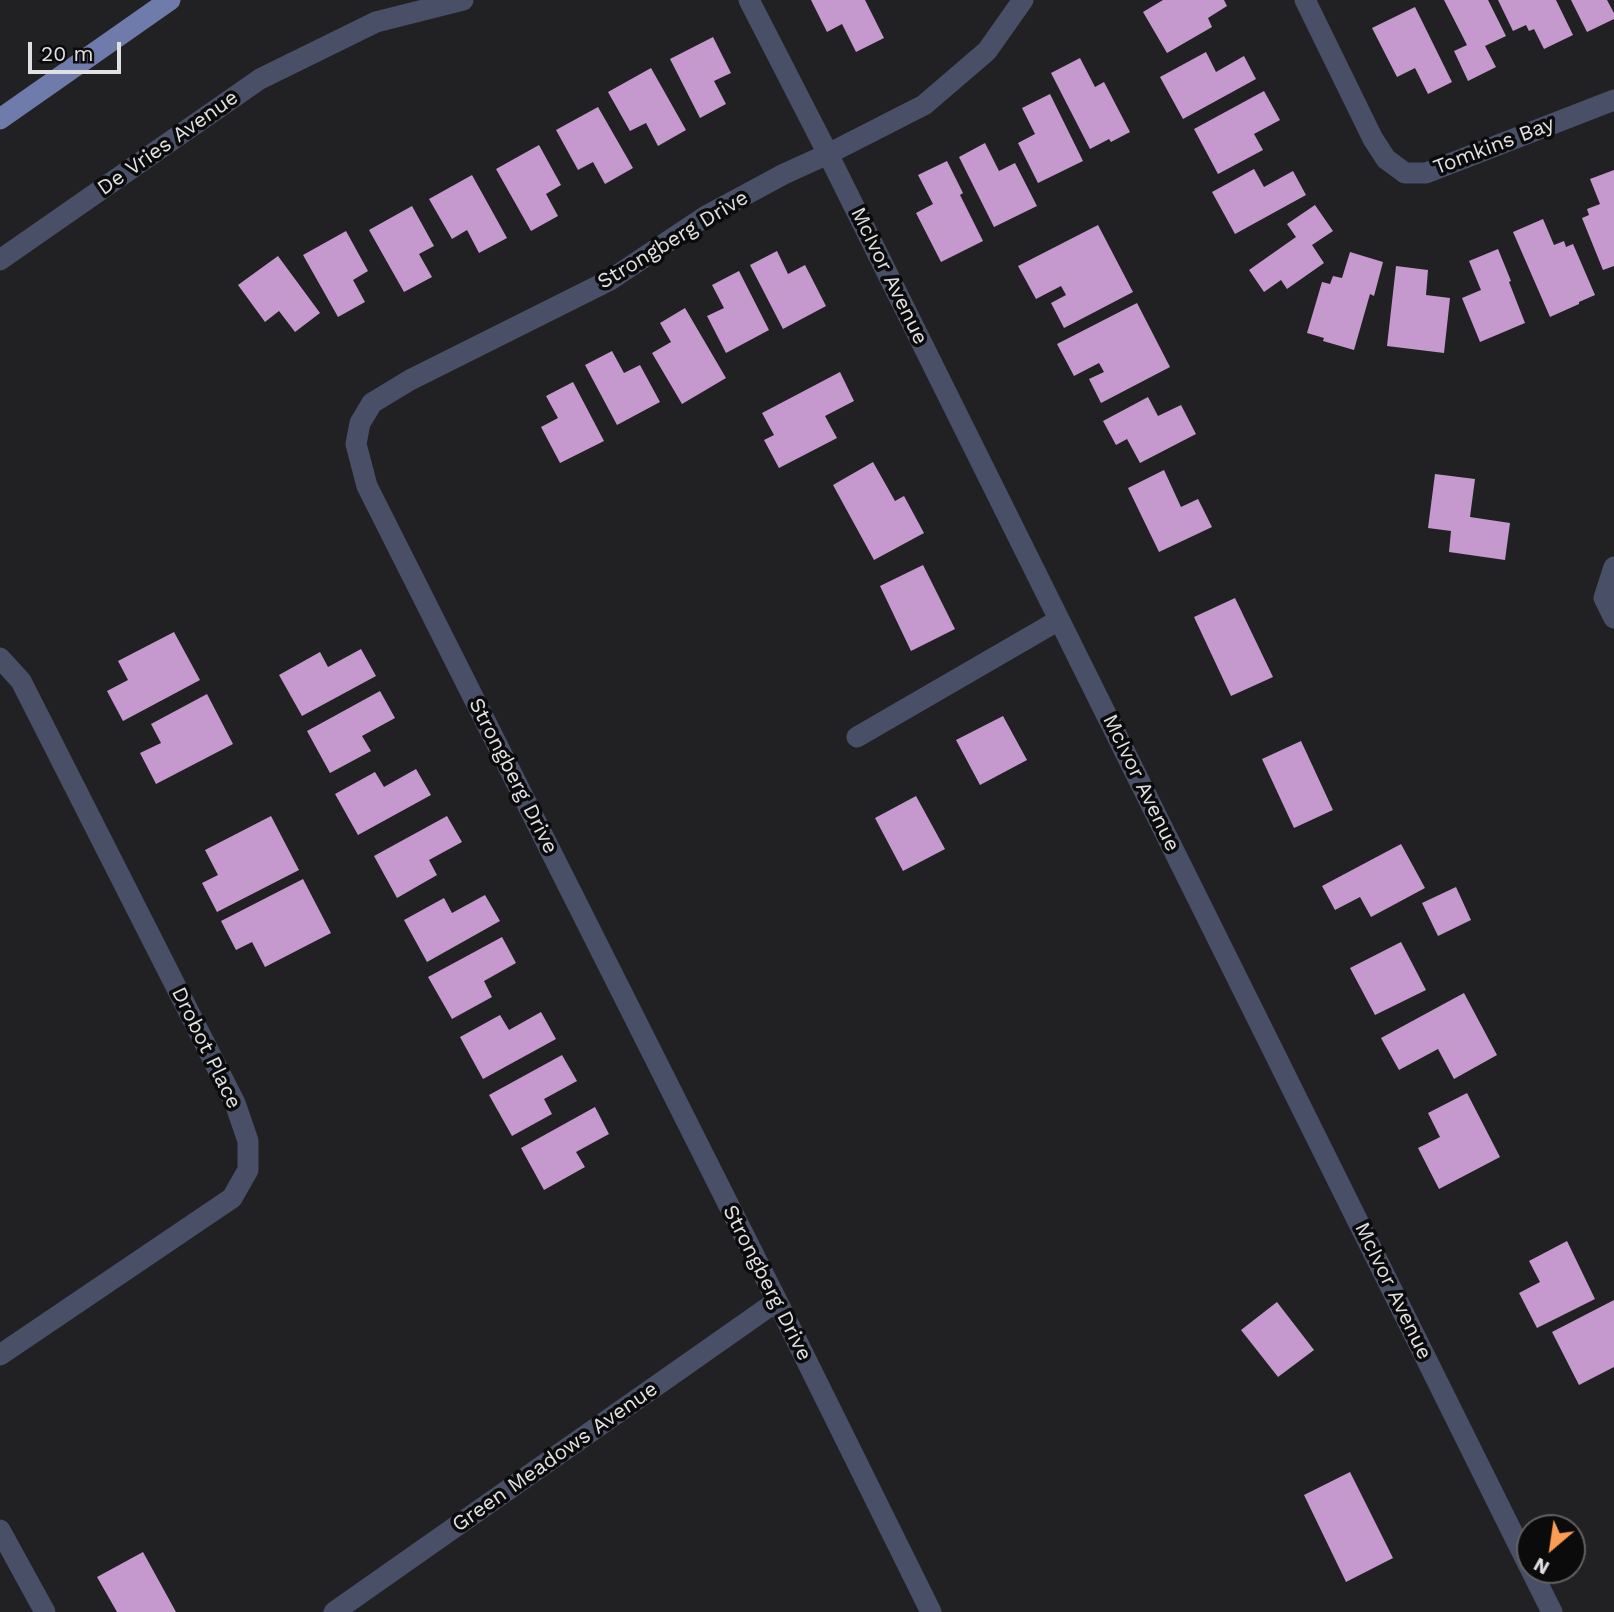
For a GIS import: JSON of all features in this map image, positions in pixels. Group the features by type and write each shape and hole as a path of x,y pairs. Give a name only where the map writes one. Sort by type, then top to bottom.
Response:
{"main road":[{"path":"0,119 170,0"}],"street":[{"name":"De Vries Avenue","path":"0,260 260,79 376,22 463,0"},
{"name":"McIvor Avenue","path":"749,0 1516,1539"},
{"name":"Strongberg Drive","path":"931,1612 367,486 356,444 360,422 372,403 410,380 610,280 706,216 783,174 924,105 987,51 1023,0"},
{"name":"Tomkins Bay","path":"1305,0 1373,139 1386,159 1405,173 1426,173 1614,100"},
{"path":"1614,567 1604,598 1614,618"},
{"path":"857,737 1059,620"},
{"name":"Drobot Place","path":"0,658 21,681 235,1103 248,1141 248,1170 232,1198 0,1355"},
{"name":"Green Meadows Avenue","path":"334,1612 777,1301"},
{"path":"0,1530 45,1612"},
{"name":"McIvor Avenue","path":"1538,1584 1552,1612"}],"building":[{"path":"811,0 865,0 884,38 856,52 842,24 827,32"},
{"path":"1163,0 1224,0 1227,6 1208,18 1212,27 1167,53 1143,12"},
{"path":"1444,0 1488,0 1506,36 1485,46 1496,67 1468,81 1454,51 1467,45"},
{"path":"1498,0 1556,0 1573,35 1544,49 1534,29 1529,31 1526,25 1513,31"},
{"path":"1571,0 1607,0 1614,19 1587,32"},
{"path":"1415,7 1452,82 1428,94 1415,68 1397,77 1372,28"},
{"path":"713,37 731,73 714,81 726,104 700,118 670,59"},
{"path":"1206,52 1216,72 1244,56 1256,79 1183,119 1160,77"},
{"path":"1080,58 1095,87 1104,82 1130,132 1090,149 1051,73"},
{"path":"651,68 686,130 658,146 646,123 630,131 608,92"},
{"path":"1264,91 1280,120 1254,134 1263,150 1218,174 1194,129"},
{"path":"1050,94 1083,161 1038,183 1018,143 1035,134 1022,108"},
{"path":"598,107 633,168 605,184 593,162 578,170 556,130"},
{"path":"985,143 999,171 1015,163 1037,206 994,227 959,157"},
{"path":"539,145 561,185 546,194 558,216 531,231 496,169"},
{"path":"947,161 983,241 941,262 916,213 933,204 918,175"},
{"path":"1254,169 1264,187 1293,171 1306,195 1235,234 1212,192"},
{"path":"1614,170 1614,266 1603,270 1582,218 1589,215 1587,209 1600,204 1590,179"},
{"path":"472,175 507,238 479,253 467,230 452,239 429,199"},
{"path":"1315,205 1333,231 1312,245 1324,263 1287,289 1281,280 1264,292 1249,270 1296,237 1287,224"},
{"path":"412,206 434,246 419,254 432,277 404,292 369,230"},
{"path":"1543,219 1554,245 1564,241 1566,247 1573,244 1595,295 1550,317 1513,232"},
{"path":"1098,225 1133,292 1064,328 1051,303 1066,295 1061,286 1036,299 1018,266"},
{"path":"346,231 368,271 353,280 365,302 338,317 303,255"},
{"path":"1498,249 1525,323 1480,342 1462,298 1481,290 1469,261"},
{"path":"777,251 788,274 805,265 826,306 783,329 750,265"},
{"path":"1350,252 1383,262 1374,296 1370,294 1354,350 1307,333 1322,282 1330,284 1333,276 1342,278"},
{"path":"278,256 320,313 295,332 279,311 265,322 238,285"},
{"path":"1396,266 1428,270 1426,295 1450,298 1444,353 1387,346"},
{"path":"739,271 769,330 726,353 707,316 724,308 712,285"},
{"path":"1137,303 1170,367 1101,403 1089,379 1104,372 1099,363 1074,376 1057,344"},
{"path":"685,308 726,378 682,404 652,353 671,342 660,323"},
{"path":"612,351 624,373 640,365 660,402 617,425 585,365"},
{"path":"840,372 854,401 825,416 837,438 779,468 764,440 774,435 762,413"},
{"path":"573,382 604,441 560,463 541,427 558,418 546,396"},
{"path":"1148,397 1158,416 1181,405 1196,434 1140,463 1127,439 1116,445 1103,421"},
{"path":"873,462 895,501 904,496 924,533 874,560 833,485"},
{"path":"1164,470 1181,507 1198,499 1212,527 1159,552 1128,488"},
{"path":"1435,474 1475,479 1470,517 1510,523 1505,560 1449,552 1451,531 1428,528"},
{"path":"923,565 955,629 911,651 880,586"},
{"path":"1235,598 1273,677 1231,696 1194,617"},
{"path":"174,632 200,680 123,721 107,691 128,680 118,661"},
{"path":"361,649 376,676 302,716 279,675 320,652 328,667"},
{"path":"380,691 395,718 362,736 371,751 330,773 307,731"},
{"path":"207,694 233,744 156,784 140,753 161,743 151,724"},
{"path":"1003,716 1027,760 980,785 956,740"},
{"path":"1301,741 1333,810 1294,828 1262,759"},
{"path":"416,769 431,795 358,835 335,794 375,772 384,787"},
{"path":"916,796 945,849 903,871 875,818"},
{"path":"271,816 299,870 217,912 202,883 218,875 205,850"},
{"path":"447,816 462,842 429,860 437,875 397,898 374,856"},
{"path":"1401,844 1425,888 1371,917 1360,897 1335,910 1322,886"},
{"path":"303,879 331,933 265,967 252,942 236,950 221,921"},
{"path":"1456,887 1471,920 1438,936 1422,903"},
{"path":"485,895 500,921 427,962 404,920 444,898 452,913"},
{"path":"502,937 516,963 484,981 492,997 452,1019 428,977"},
{"path":"1401,942 1426,990 1375,1015 1350,968"},
{"path":"1464,993 1497,1055 1454,1079 1438,1049 1399,1070 1381,1038"},
{"path":"541,1012 556,1039 483,1079 460,1037 500,1015 509,1030"},
{"path":"562,1055 577,1081 544,1099 552,1114 512,1136 489,1095"},
{"path":"1467,1093 1500,1157 1439,1189 1418,1148 1440,1137 1428,1113"},
{"path":"595,1107 609,1134 576,1152 585,1167 544,1190 521,1148"},
{"path":"1567,1241 1595,1299 1537,1328 1519,1293 1540,1282 1529,1261"},
{"path":"1614,1300 1614,1367 1579,1385 1552,1332"},
{"path":"1277,1302 1314,1350 1278,1377 1241,1330"},
{"path":"1350,1472 1393,1558 1346,1582 1304,1495"},
{"path":"143,1552 176,1612 117,1612 97,1577"}]}
